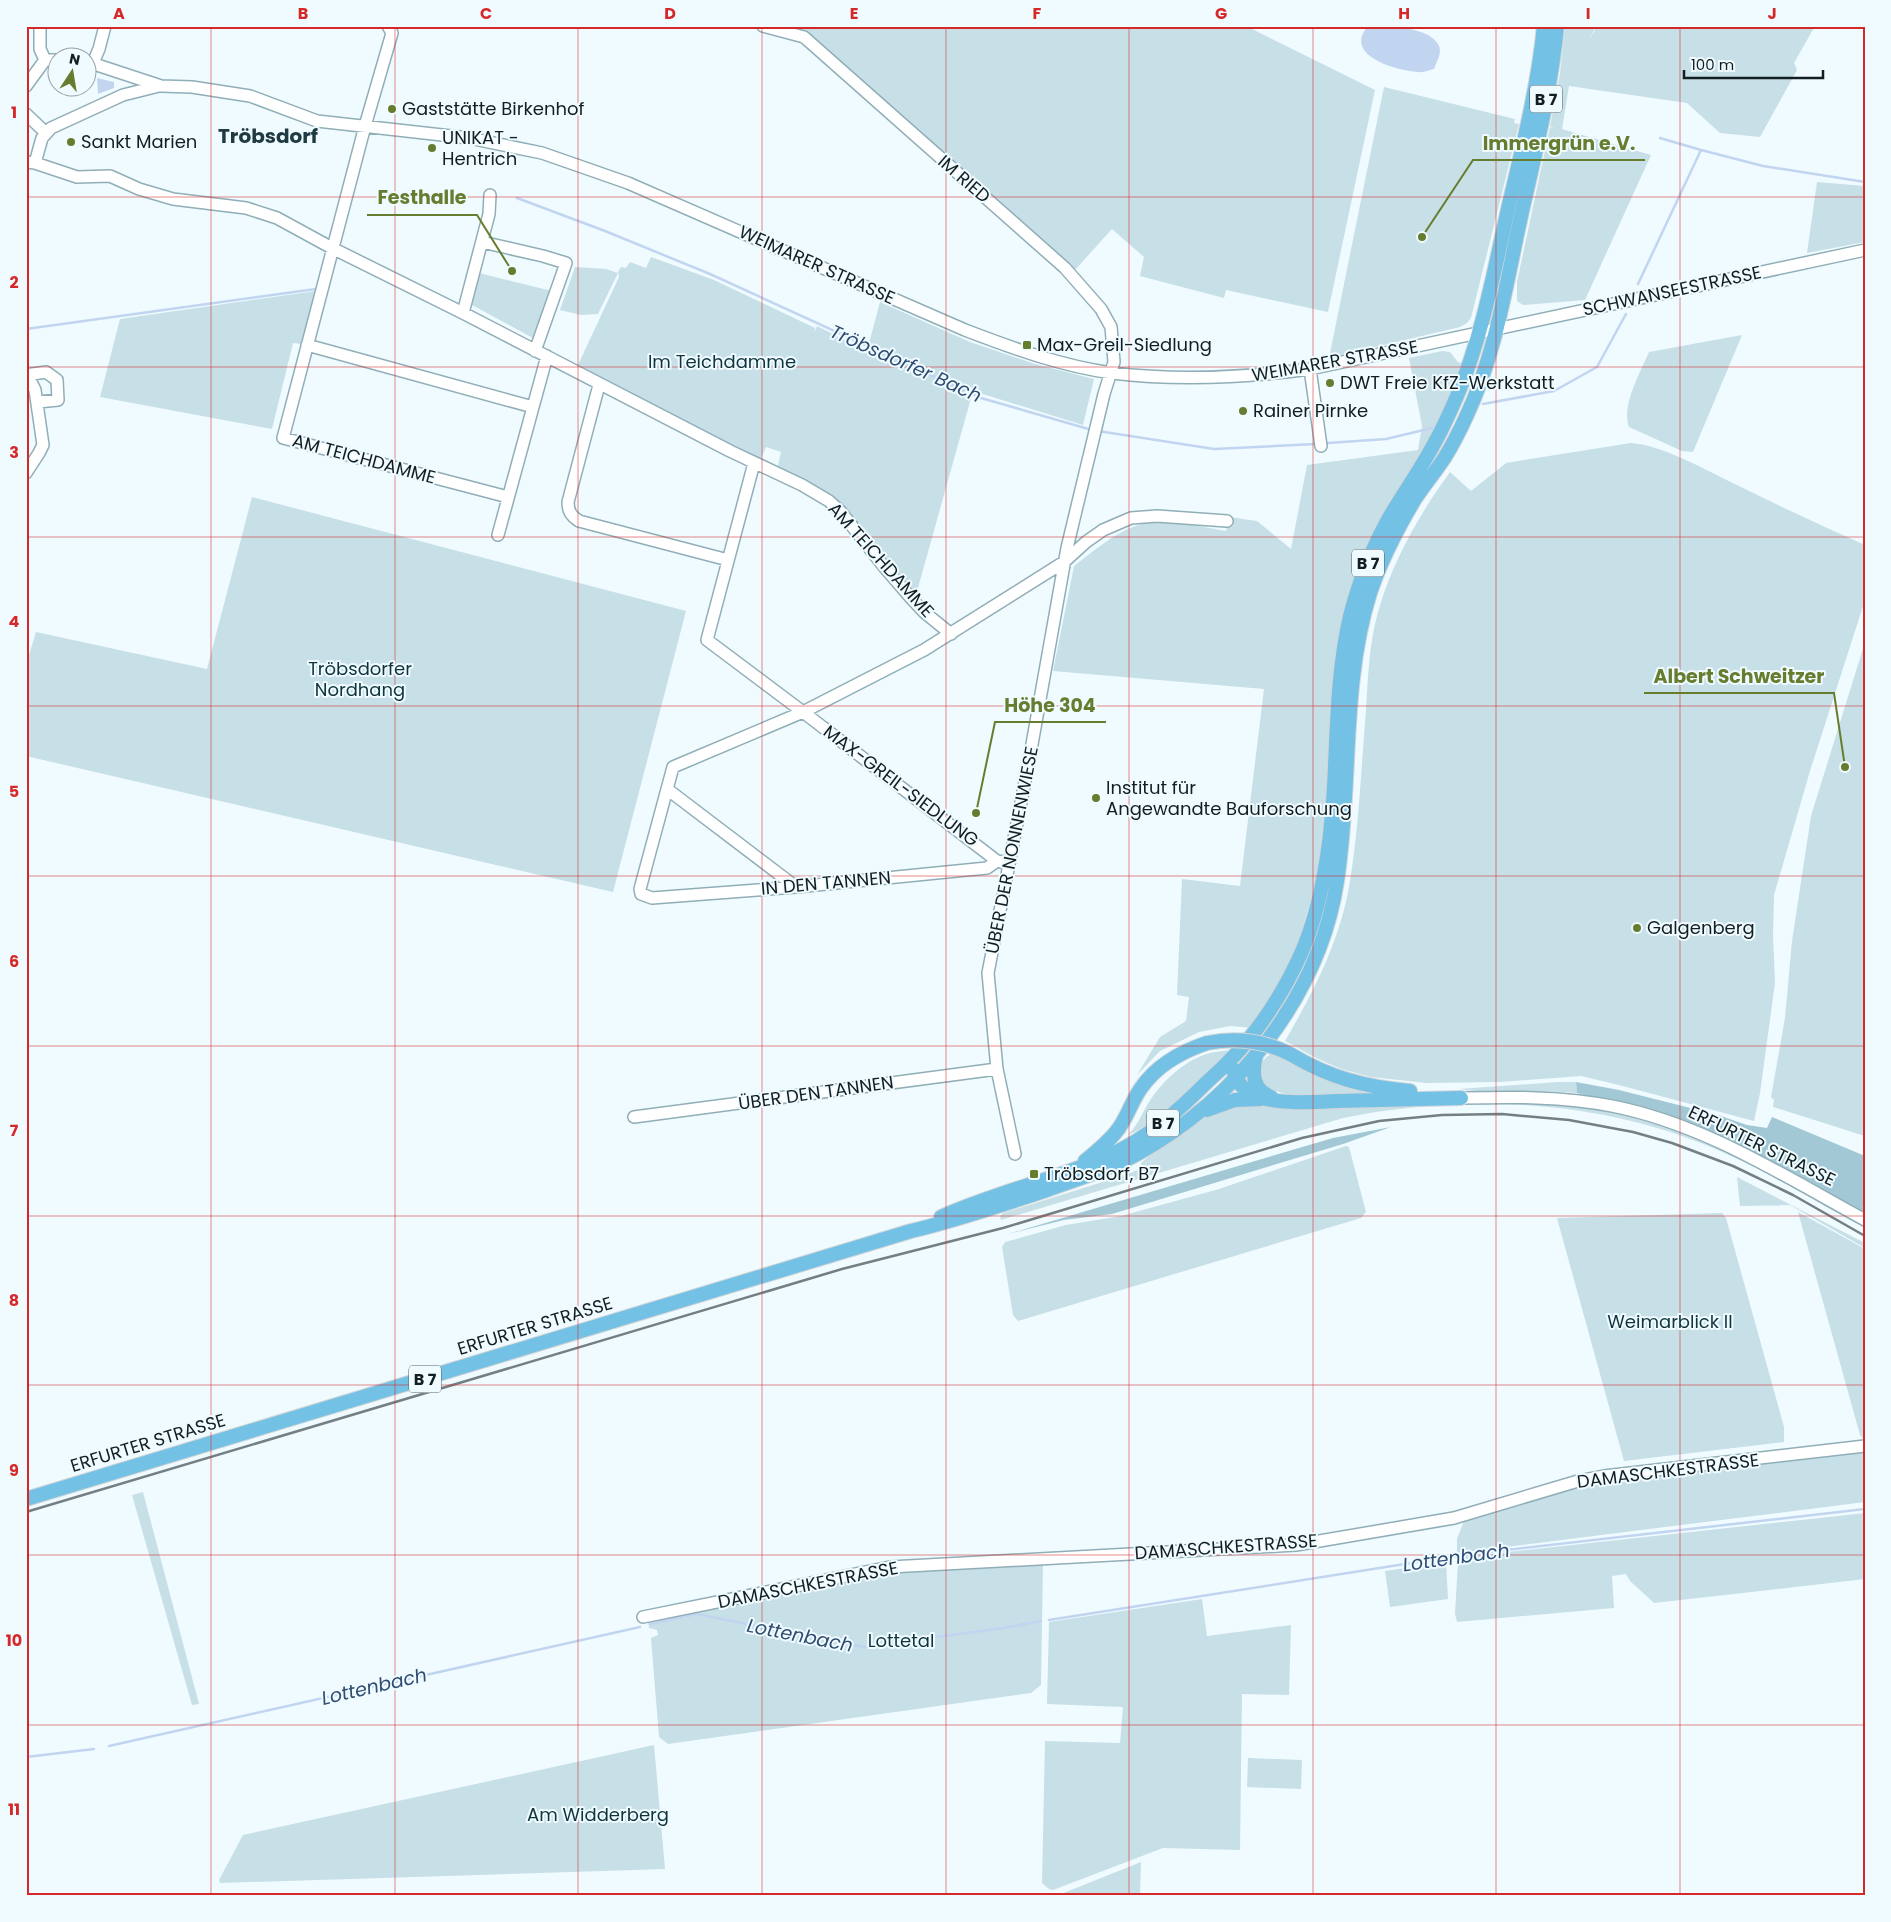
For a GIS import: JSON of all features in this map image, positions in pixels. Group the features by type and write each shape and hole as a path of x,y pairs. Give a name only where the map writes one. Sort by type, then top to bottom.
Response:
{"main road":[{"name":"B 7","path":"1076,1169 1110,1155 1150,1133 1175,1114 1235,1056 1255,1032 1286,983 1303,949 1325,868 1334,793 1343,655 1350,615 1372,552 1388,520 1435,444 1458,394 1479,332 1536,84 1544,26"},
{"name":"B 7","path":"1195,1116 1236,1077 1283,1020 1296,997 1328,921 1337,882 1346,799 1356,656 1370,593 1383,559 1401,523 1445,457 1467,416 1484,372 1497,329 1547,96 1555,52 1557,26"},
{"name":"B 7","path":"1076,1169 1115,1133 1124,1122 1141,1088 1164,1063 1180,1054 1217,1041 1241,1040 1261,1043 1290,1054 1320,1071 1353,1083 1461,1098"},
{"path":"1257,1052 1253,1072 1254,1079 1259,1088 1267,1095 1279,1100"},
{"path":"1235,1056 1233,1069 1244,1088 1253,1095 1279,1100"},
{"path":"1195,1116 1235,1100 1312,1102 1461,1098"},
{"name":"ERFURTER STRASSE","path":"26,1499 911,1231 979,1213 1089,1176 1138,1153 1195,1116"},
{"name":"ERFURTER STRASSE","path":"911,1231 969,1204 1076,1169"}],"street":[{"path":"26,86 45,60 40,49 40,26"},
{"path":"98,51 105,26"},
{"name":"IM RIED","path":"763,26 804,37 1065,268 1101,309 1111,327 1114,362 1110,372"},
{"path":"26,114 46,132 31,162 77,177 110,176 139,189 173,199 255,211 286,222 332,248 391,28"},
{"name":"WEIMARER STRASSE","path":"98,66 161,86 236,93 318,120 498,142 542,153 628,183 965,330 1062,362 1110,372 1164,377 1211,378 1268,375 1310,369 1479,332"},
{"name":"WEIMARER STRASSE","path":"46,132 123,95 161,86"},
{"path":"463,313 489,214 490,195"},
{"path":"482,242 566,263 535,351"},
{"name":"AM TEICHDAMME","path":"508,497 283,438 332,248 463,313 754,463 802,485 829,501 841,512 885,568 924,612 951,634"},
{"name":"SCHWANSEESTRASSE","path":"1479,332 1865,250"},
{"path":"308,346 533,407"},
{"path":"498,535 547,356"},
{"path":"1310,369 1321,446"},
{"path":"26,375 46,372 56,380 58,400 38,402"},
{"name":"ÜBER DER NONNENWIESE","path":"1015,1154 996,1069 988,973 1064,562 1110,372"},
{"path":"26,379 36,390 42,444 39,454 26,473"},
{"path":"599,384 568,502 568,510 573,517 728,560 754,463"},
{"name":"MAX-GREIL-SIEDLUNG","path":"641,894 642,880 673,766 803,712 890,668 951,634 1064,562 1086,542 1103,530 1131,518 1157,516 1228,521"},
{"name":"MAX-GREIL-SIEDLUNG","path":"728,560 707,640 997,862"},
{"path":"667,789 796,887"},
{"name":"IN DEN TANNEN","path":"641,894 652,898 796,887 987,868 997,862 1009,864"},
{"name":"ÜBER DEN TANNEN","path":"634,1117 996,1069"},
{"name":"ERFURTER STRASSE","path":"1461,1098 1531,1097 1574,1100 1613,1106 1654,1117 1711,1138 1865,1220"},
{"name":"DAMASCHKESTRASSE","path":"643,1617 890,1567 1296,1545 1454,1518 1578,1481 1604,1476 1865,1446"}],"green space":[{"path":"769,26 1246,26 1375,90 1328,312 1226,290 1224,298 1140,276 1144,257 1112,229 1074,271 805,36"},
{"path":"1565,26 1596,26 1587,43 1597,26 1815,26 1794,63 1797,70 1760,137 1720,133 1687,103 1569,86 1562,129 1651,155 1585,300 1523,305 1517,301 1517,282 1550,127 1554,128 1550,126 1560,73"},
{"path":"1384,87 1515,119 1514,123 1519,124 1471,318 1467,323 1460,327 1329,358"},
{"path":"1817,182 1865,186 1865,242 1807,253"},
{"name":"Im Teichdamme","path":"651,257 714,280 815,328 814,333 817,326 867,351 880,302 970,342 1035,364 1094,379 1083,425 973,391 916,595 837,499 778,466 781,452 766,447 760,461 577,367 619,277 618,272 621,267 626,268 630,262 646,268"},
{"path":"575,267 606,269 618,273 598,314 581,315 560,310"},
{"path":"479,273 552,291 533,338 470,304"},
{"path":"316,291 303,344 293,343 272,429 100,397 120,319"},
{"path":"1742,335 1693,452 1682,451 1629,427 1627,409 1629,400 1649,352"},
{"path":"1442,351 1450,352 1461,363 1460,371 1432,442 1385,518 1327,791 1317,877 1296,952 1253,1028 1230,1026 1199,1032 1160,1051 1137,1075 1160,1037 1186,1021 1189,997 1177,995 1182,879 1240,886 1264,689 1053,671 1074,566 1115,536 1133,527 1151,522 1184,524 1226,531 1229,517 1257,521 1291,549 1307,465 1418,450 1422,426 1409,358"},
{"path":"1631,443 1671,453 1865,545 1865,600 1810,771 1774,895 1775,983 1760,1093 1754,1121 1581,1076 1500,1082 1426,1083 1371,1077 1341,1069 1316,1058 1285,1041 1324,967 1345,908 1355,843 1371,648 1378,612 1399,556 1418,521 1450,472 1471,491 1506,463"},
{"name":"Tröbsdorfer Nordhang","path":"252,497 686,611 613,892 26,756 26,665 36,632 207,669"},
{"path":"1865,642 1865,1136 1773,1107 1774,1100 1771,1097 1785,1018 1792,941 1811,816"},
{"path":"1232,1050 1196,1085 1149,1125 1128,1135 1154,1095 1165,1081 1179,1069 1194,1059 1205,1055"},
{"path":"1273,1053 1363,1089 1363,1095 1304,1096 1285,1094 1274,1090 1264,1084 1259,1071 1265,1058"},
{"path":"1576,1082 1577,1093 1488,1092 1459,1089"},
{"path":"1501,1101 1567,1103 1629,1114 1684,1132 1728,1152 1865,1224 1865,1227 1748,1164 1685,1137 1638,1123 1590,1113 1540,1106 1491,1104 1441,1105 1343,1118 1001,1220 1000,1216 1003,1213 1142,1168 1141,1163 1171,1138 1193,1123 1227,1105"},
{"path":"1346,1146 1349,1147 1366,1212 1361,1218 1018,1321 1013,1315 1002,1247 1005,1242 1066,1225 1121,1216 1219,1189"},
{"path":"1737,1177 1865,1243 1865,1248 1790,1205 1740,1206"},
{"path":"1798,1212 1865,1249 1865,1441 1860,1435"},
{"name":"Weimarblick II","path":"1722,1213 1726,1218 1784,1427 1784,1442 1624,1461 1557,1218"},
{"path":"1865,1452 1865,1502 1457,1553 1457,1539 1464,1521 1584,1485"},
{"path":"143,1492 199,1704 192,1705 132,1495"},
{"path":"1865,1513 1865,1579 1654,1603 1630,1581 1626,1574 1612,1576 1614,1608 1457,1622 1455,1614 1458,1561 1461,1557"},
{"path":"1446,1562 1448,1599 1390,1607 1385,1571"},
{"name":"Lottetal","path":"1043,1563 1041,1685 1031,1693 668,1744 659,1737 651,1638 658,1635 657,1630 649,1628 648,1620 889,1572"},
{"path":"1202,1599 1207,1636 1291,1625 1289,1695 1242,1694 1240,1850 1163,1848 1053,1890 1049,1889 1042,1883 1045,1741 1120,1743 1123,1707 1047,1704 1049,1622"},
{"name":"Am Widderberg","path":"654,1745 665,1869 220,1883 219,1880 243,1835"},
{"path":"1248,1758 1302,1760 1301,1789 1247,1787"},
{"path":"1141,1862 1140,1896 1061,1896 1061,1894"}],"shaded area":[{"path":"1368,26 1385,26 1427,34 1434,39 1440,49 1434,69 1422,72 1409,71 1375,60 1362,46 1362,37"},
{"path":"98,78 114,82 114,88 98,94"},
{"path":"1576,1082 1619,1090 1718,1115 1747,1125 1767,1128 1772,1117 1865,1156 1865,1214 1712,1132 1667,1116 1577,1093"},
{"path":"1391,1127 1343,1144 1112,1214 1064,1220 1008,1234 1333,1138"}],"waterway":[{"name":"Tröbsdorfer Bach","path":"1660,138 1763,166 1865,182"},
{"name":"Tröbsdorfer Bach","path":"1638,284 1701,150"},
{"name":"Tröbsdorfer Bach","path":"517,198 605,231 710,274 981,398 1092,430"},
{"path":"26,329 316,289"},
{"name":"Tröbsdorfer Bach","path":"1483,404 1554,391 1597,367 1626,314"},
{"name":"Tröbsdorfer Bach","path":"1328,443 1386,439 1432,428"},
{"name":"Tröbsdorfer Bach","path":"1098,431 1214,449 1316,444"},
{"name":"Lottenbach","path":"1049,1620 1462,1555 1865,1509"},
{"name":"Lottenbach","path":"650,1624 696,1614 864,1647 1041,1621"},
{"name":"Lottenbach","path":"109,1746 640,1627"},
{"name":"Lottenbach","path":"26,1757 94,1749"}],"railway":[{"path":"26,1512 842,1269 1003,1228 1302,1138 1379,1121 1442,1115 1502,1114 1569,1120 1633,1132 1672,1143 1733,1166 1793,1195 1865,1236"}],"place":[{"name":"Gaststätte Birkenhof","path":"392,109"},
{"name":"Sankt Marien","path":"71,142"},
{"name":"UNIKAT - Hentrich","path":"432,148"},
{"name":"Immergrün e.V.","path":"1422,237"},
{"name":"Festhalle","path":"512,271"},
{"name":"Max-Greil-Siedlung","path":"1027,345"},
{"name":"DWT Freie KfZ-Werkstatt","path":"1330,383"},
{"name":"Rainer Pirnke","path":"1243,411"},
{"name":"Albert Schweitzer","path":"1845,767"},
{"name":"Institut für Angewandte Bauforschung","path":"1096,798"},
{"name":"Höhe 304","path":"976,813"},
{"name":"Galgenberg","path":"1637,928"},
{"name":"Tröbsdorf, B7","path":"1034,1174"}],"district":[{"name":"Tröbsdorf","path":"268,136"}]}
